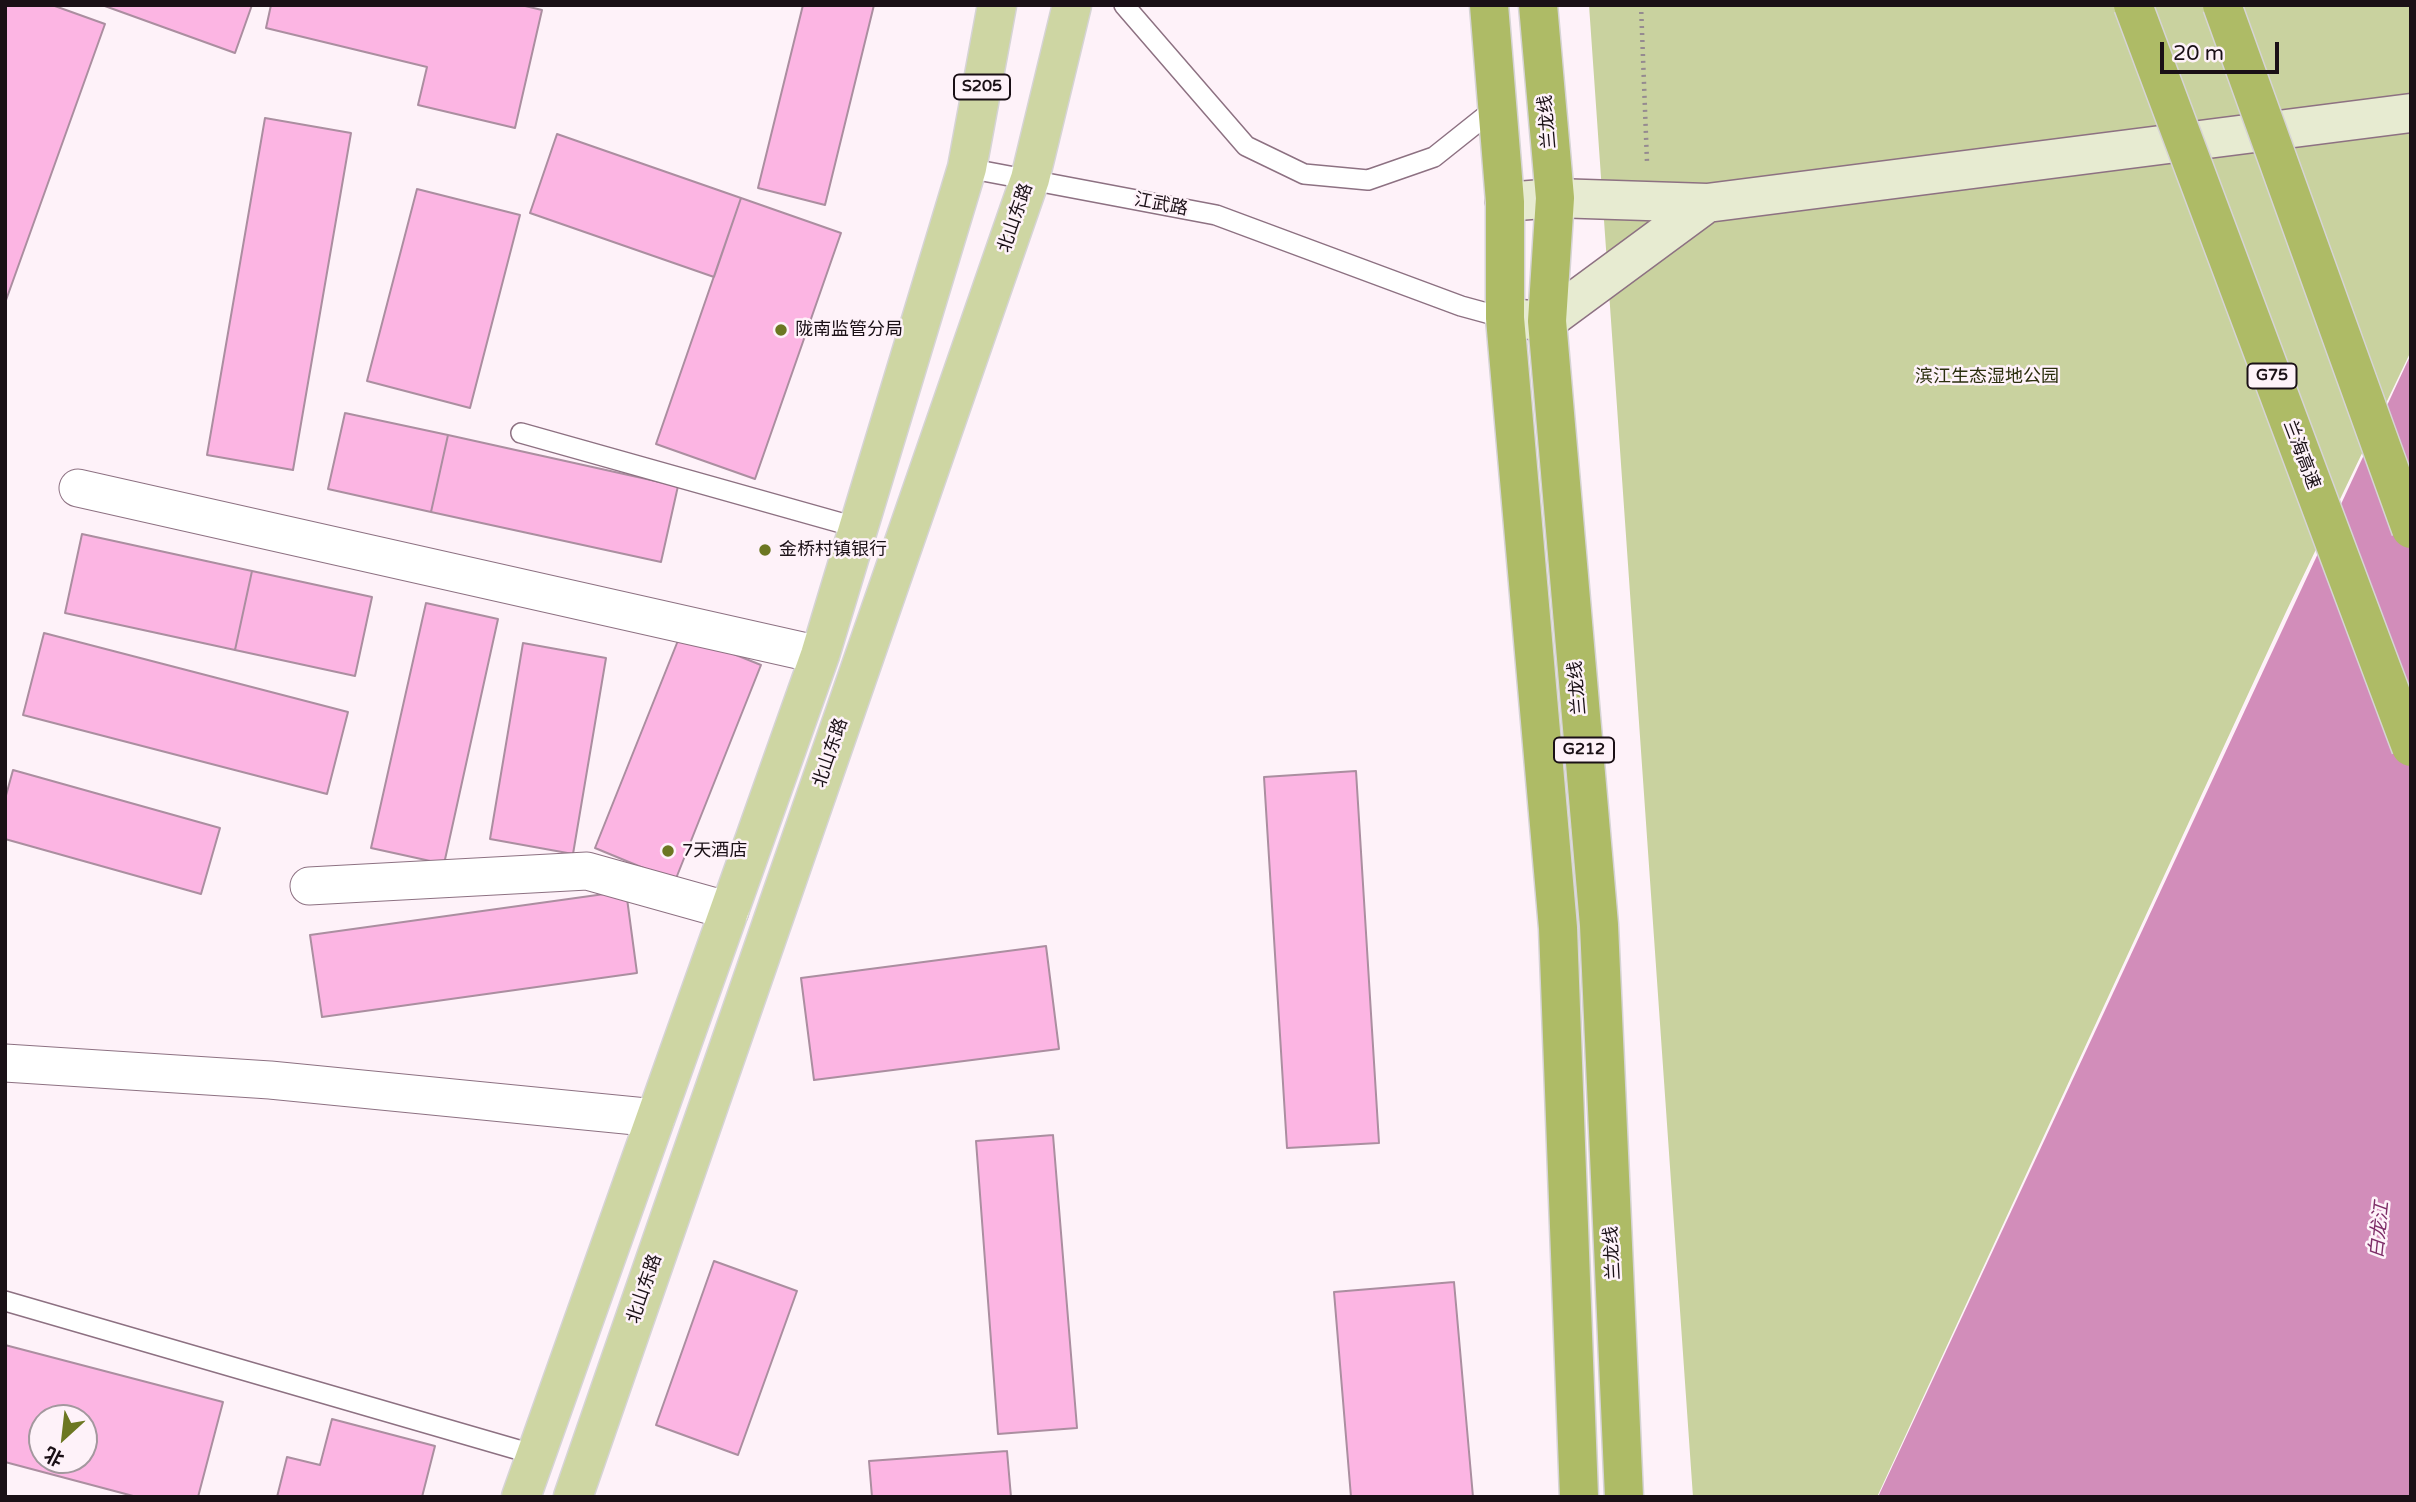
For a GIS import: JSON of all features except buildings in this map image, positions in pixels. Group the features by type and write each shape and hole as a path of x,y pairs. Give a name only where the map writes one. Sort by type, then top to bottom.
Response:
{"highway":[{"name":"G212","path":"1489,5 1505,202 1505,318 1558,928 1579,1497"},
{"name":"兰龙线","path":"1538,5 1555,198 1548,321 1599,925 1624,1497"},
{"name":"兰海高速","path":"2133,5 2411,747"},
{"path":"2222,5 2411,528"}],"main road":[{"name":"S205","path":"967,168 997,5"},
{"name":"北山东路","path":"573,1497 1030,179 1072,5"},
{"path":"1505,202 1555,198 1707,203 2411,113"},
{"path":"520,1497 820,655 967,168"},
{"path":"1505,318 1548,321 1707,203"}],"street":[{"path":"78,488 820,655"},
{"path":"309,886 587,871 730,911"},
{"path":"5,1063 270,1080 656,1118"}],"lane":[{"path":"1124,5 1246,146 1304,174 1368,180 1433,156 1499,106"},
{"name":"江武路","path":"967,168 1216,215 1461,306 1505,318"},
{"path":"521,433 859,528"},
{"path":"5,1301 536,1455"}],"path":[{"path":"1641,5 1648,201"}],"green space":[{"name":"滨江生态湿地公园","path":"1589,5 2411,5 2411,351 2286,612 1877,1497 1693,1497"}],"water":[{"name":"白龙江","path":"2411,354 2411,1497 1878,1497"}],"place":[{"name":"陇南监管分局","path":"781,330"},
{"name":"金桥村镇银行","path":"765,550"},
{"name":"7天酒店","path":"668,851"}]}
